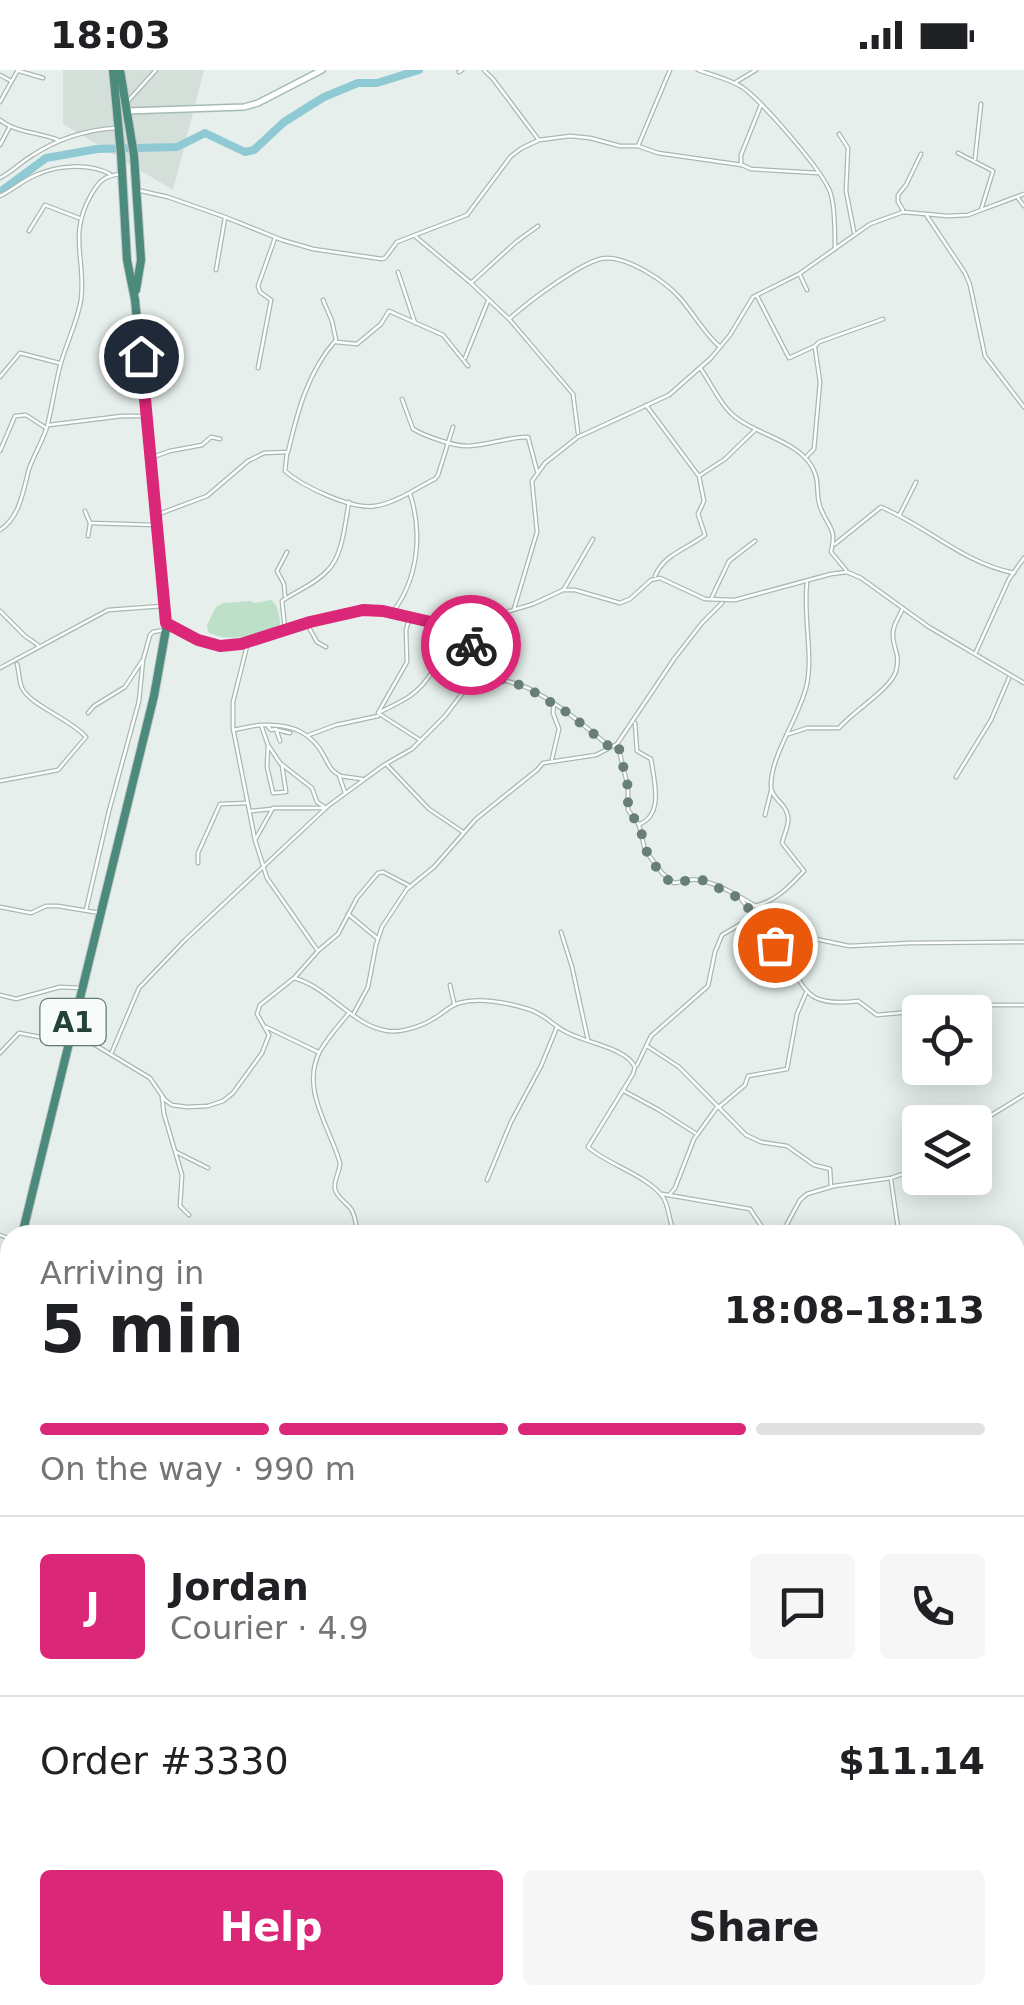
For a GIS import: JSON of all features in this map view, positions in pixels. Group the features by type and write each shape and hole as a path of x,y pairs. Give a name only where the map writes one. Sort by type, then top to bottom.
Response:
{"highway":[{"name":"A1","path":"116,70 134,156 140,254 135,300"},
{"name":"A1","path":"24,1225 154,696 166,626 158,514 127,255 116,70"},
{"path":"127,255 140,254"}],"main road":[{"path":"127,111 244,107 322,70"}],"street":[{"path":"0,102 17,70 43,78"},
{"path":"128,101 156,70"},
{"path":"484,70 539,140"},
{"path":"638,146 670,70"},
{"path":"698,70 747,90 818,173 832,196 835,251"},
{"path":"735,83 756,70"},
{"path":"0,75 12,82"},
{"path":"975,160 981,104"},
{"path":"742,165 741,155 761,106"},
{"path":"0,120 10,127 59,141"},
{"path":"0,145 10,127"},
{"path":"0,178 59,141 82,132 118,128"},
{"path":"840,134 848,148 846,191 854,234"},
{"path":"136,189 313,249 382,259 395,244 467,215 511,156 539,140 570,136 606,140 630,148 638,146 658,153 751,168 818,173"},
{"path":"958,153 992,169 994,174 981,211"},
{"path":"904,212 898,195 920,154"},
{"path":"0,196 31,177 56,169 97,168 111,175"},
{"path":"0,530 14,517 47,426 80,301 80,218 101,180 122,174"},
{"path":"514,610 537,532 532,484 544,464 578,436 669,395 720,347 757,295 799,274 854,234 904,212 959,216 1024,194"},
{"path":"1017,197 1024,206"},
{"path":"29,231 45,205 80,218"},
{"path":"926,214 970,285 985,356 1024,408"},
{"path":"216,270 226,217"},
{"path":"471,283 538,226"},
{"path":"414,236 509,319 572,394 578,436"},
{"path":"258,368 270,300 258,286 276,237"},
{"path":"509,319 570,274 597,260 613,258 637,267 668,287 720,347"},
{"path":"398,272 416,324"},
{"path":"799,274 807,290"},
{"path":"757,295 789,358 883,319"},
{"path":"323,300 332,320 334,342 306,389 286,473 322,493 372,507 396,500 437,477 453,426"},
{"path":"464,360 488,300"},
{"path":"334,342 357,344 381,324 389,311 443,335 468,366"},
{"path":"805,457 813,452 815,442 820,382 814,346"},
{"path":"0,377 20,353 61,363"},
{"path":"700,368 736,418 799,450 805,457 816,474 819,505 834,533 831,552 847,572 1024,684"},
{"path":"402,399 412,429 448,443 464,447 528,436 537,472"},
{"path":"86,910 108,811 139,701 143,660 153,632 166,626 220,646 248,643 363,610 448,626 470,624 563,590 620,603 630,599 655,578 665,560 704,536 698,514 704,502 698,476 646,406"},
{"path":"0,451 15,416 26,416 47,426 147,416"},
{"path":"698,476 724,459 756,429"},
{"path":"152,457 202,445 211,437 220,439"},
{"path":"158,514 207,496 230,474 264,454 288,452"},
{"path":"899,515 916,482"},
{"path":"392,614 412,577 417,525 409,492"},
{"path":"285,598 332,566 349,502"},
{"path":"832,546 880,508 899,515 950,548 1014,572"},
{"path":"85,511 90,522 88,536"},
{"path":"90,522 158,525"},
{"path":"563,590 593,539"},
{"path":"710,600 729,561 756,541"},
{"path":"286,630 284,584 278,572 287,552"},
{"path":"975,654 1024,558"},
{"path":"655,578 696,597 724,601 847,572"},
{"path":"764,815 774,766 802,700 809,671 805,601 808,581"},
{"path":"356,1225 354,1214 335,1189 340,1163 315,1099 314,1080 319,1052 368,988 382,927 410,886 434,867 476,820 543,763 596,755 618,744 674,659 724,601"},
{"path":"0,668 108,610 166,606"},
{"path":"788,734 807,728 839,728 887,686 899,658 893,632 903,608"},
{"path":"0,611 39,646"},
{"path":"379,714 407,662 406,630 410,616"},
{"path":"307,623 326,648"},
{"path":"111,1054 139,988 185,940 326,808 421,740 482,668 484,657 448,626"},
{"path":"309,735 379,714 418,689 439,662 454,631"},
{"path":"248,643 233,702 233,730 256,840 263,868 278,897 318,951"},
{"path":"88,713 125,687 143,660"},
{"path":"0,781 58,770 86,736 60,716 32,702 22,689 17,664"},
{"path":"482,668 484,674 526,687 554,704 611,748"},
{"path":"956,778 992,720 1010,676"},
{"path":"552,761 559,729 554,704"},
{"path":"379,714 421,740"},
{"path":"634,720 637,751 650,759 655,801 649,820 639,825"},
{"path":"233,730 267,724 286,726 309,735 332,771 364,779"},
{"path":"267,724 271,730 290,734"},
{"path":"261,725 283,768 286,792 274,796 267,767 268,745"},
{"path":"276,730 280,740"},
{"path":"618,744 628,787 628,810 639,825 649,859 674,883 702,880 779,922"},
{"path":"280,763 312,788 316,802 326,808"},
{"path":"386,764 422,802 464,833"},
{"path":"339,775 345,794"},
{"path":"754,906 778,896 804,870 782,843 787,812 772,790"},
{"path":"198,863 198,854 220,804 250,803"},
{"path":"251,811 275,807 326,808"},
{"path":"256,840 275,807"},
{"path":"0,1053 20,1033 82,1037 150,1078 172,1105 208,1106 223,1101 248,1074 269,1035 257,1014 260,1005 338,934 357,898 378,873 410,886"},
{"path":"741,899 780,949 806,992 828,1002 858,1001 877,1015 902,1014"},
{"path":"0,908 27,912 50,905 101,913"},
{"path":"348,914 378,939"},
{"path":"671,1225 660,1194 588,1147 651,1036 708,986 723,934 754,920"},
{"path":"560,932 588,1041"},
{"path":"806,937 849,946 1024,942"},
{"path":"737,944 773,944"},
{"path":"294,978 390,1032 430,1022 454,1005 479,1001 524,1008 630,1059 636,1068"},
{"path":"450,985 454,1005"},
{"path":"0,995 16,999 60,986 81,988"},
{"path":"669,1195 696,1135 748,1076 787,1069 797,1014 806,992"},
{"path":"992,1005 1024,1005"},
{"path":"265,1026 319,1052"},
{"path":"487,1180 558,1026"},
{"path":"647,1046 674,1062 746,1135 760,1142 787,1146 814,1164 826,1166 832,1172 831,1187"},
{"path":"623,1090 696,1135"},
{"path":"161,1091 182,1175 180,1206 189,1215"},
{"path":"992,1113 1024,1095"},
{"path":"175,1152 208,1168"},
{"path":"787,1225 803,1196 902,1174"},
{"path":"891,1178 898,1225"},
{"path":"660,1194 750,1210 761,1225"}],"shaded area":[{"path":"63,70 204,70 173,190 63,124"}],"green space":[{"path":"271,600 279,614 277,628 233,638 208,632 207,625 216,607 223,603"}],"waterway":[{"path":"0,192 46,158 97,149 177,147 205,133 245,152 254,150 284,122 324,97 358,83 377,83 419,70"}],"way so far":[{"path":"471,645 484,657 484,674 526,687 568,713 611,748 618,744 628,787 628,810 639,825 649,859 674,883 702,880 741,899 775,945"}],"route":[{"path":"141,356 166,623 198,640 220,646 241,644 363,610 383,611 448,626 471,645"}]}
